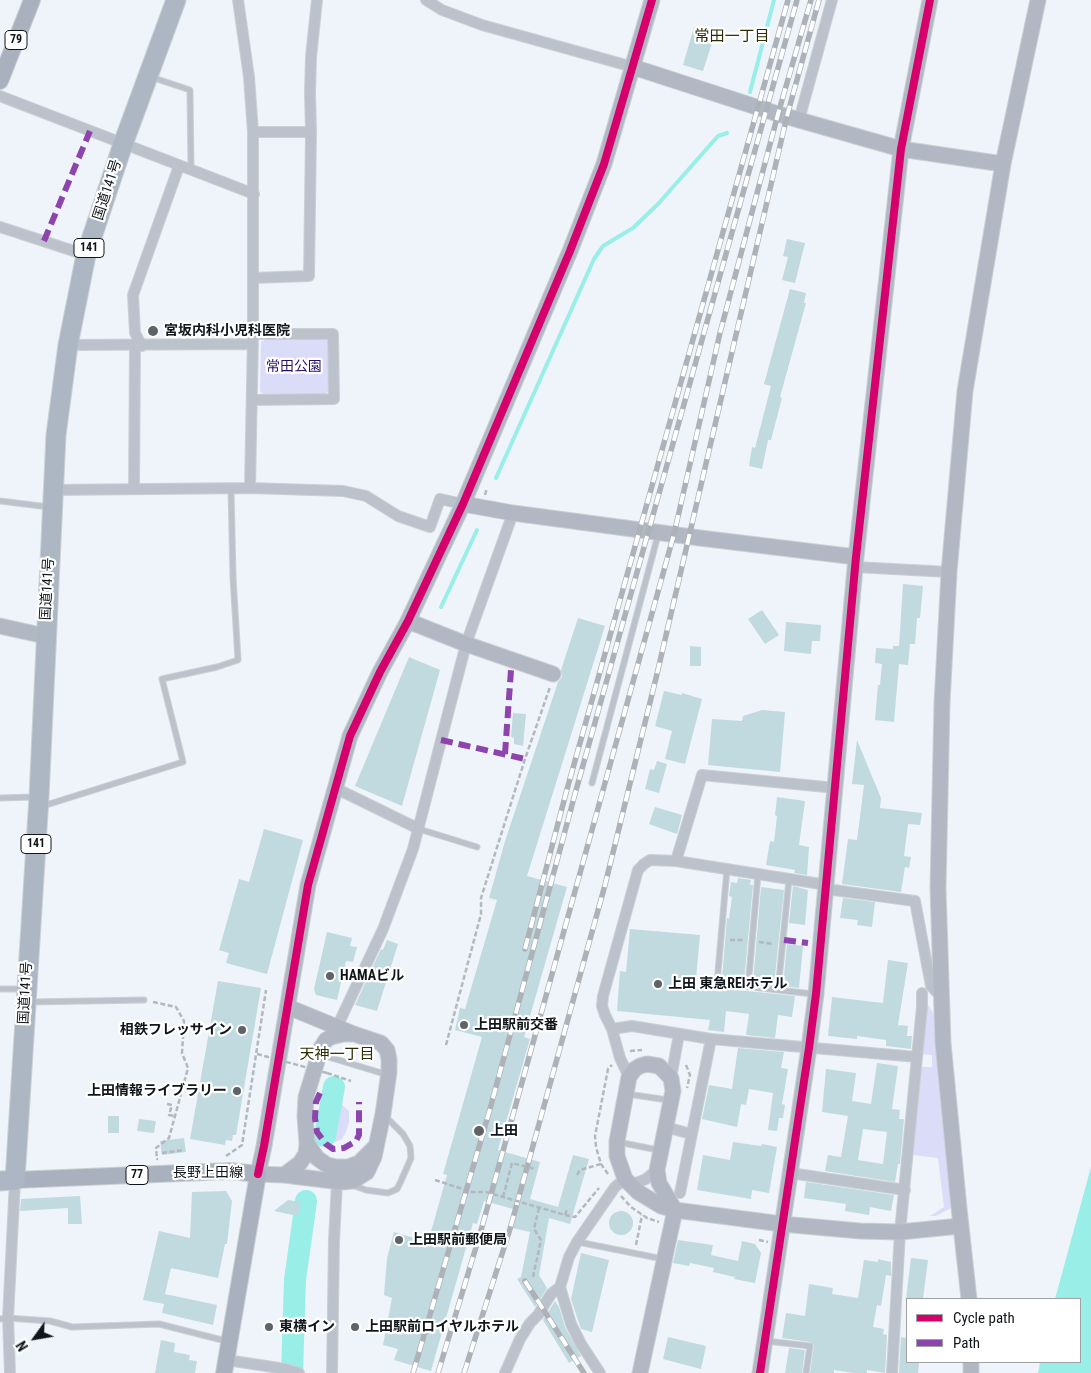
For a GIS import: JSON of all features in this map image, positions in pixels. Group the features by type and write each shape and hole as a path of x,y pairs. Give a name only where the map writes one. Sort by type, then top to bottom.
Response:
{"highway":[{"name":"国道141号","path":"8,1180 26,995 38,802 56,435 68,345 86,255 123,144 176,0"}],"main road":[{"name":"79","path":"0,81 32,0"},
{"name":"長野上田線","path":"8,1180 230,1171 258,1174 225,1367"}],"street":[{"path":"238,0 249,77 254,132 250,488"},
{"path":"253,278 309,276 311,57 317,0"},
{"path":"426,0 442,10 482,25 633,68 799,120 901,149 1003,164"},
{"path":"288,1007 354,1034 374,1040 384,1046 389,1059 388,1075 378,1142 372,1163 366,1172 356,1180 341,1182 258,1174 308,885 350,736 380,672 408,621 463,504 570,252 604,164 652,0"},
{"path":"799,120 832,0"},
{"path":"760,1373 816,994 856,562 901,149 930,0"},
{"path":"969,1298 960,1226 943,1043 938,870 942,703 948,572 966,391 1003,164 1038,0"},
{"path":"0,96 254,194"},
{"path":"254,132 311,132"},
{"path":"134,489 138,345 135,333 133,296 180,166"},
{"path":"0,227 86,255"},
{"path":"68,345 138,345 333,334 334,399 252,400"},
{"path":"53,499 134,489 250,488 342,491 366,496 398,516 430,527 440,499 513,513 659,532 856,562 948,572"},
{"path":"337,1027 383,929 413,849 466,644 513,513"},
{"path":"408,621 466,644 556,675"},
{"path":"0,626 46,636"},
{"path":"676,861 702,775 836,788"},
{"path":"335,788 418,829"},
{"path":"630,1077 620,1058 612,1029 604,1015 602,1006 638,870 650,860 676,861 758,873 827,887 915,901 931,986 942,999"},
{"path":"892,1373 900,1232 922,993"},
{"path":"284,1175 302,1160 306,1154 305,1106 307,1091 322,1041 320,1029 316,1022 307,1014"},
{"path":"612,1029 632,1026 711,1039 917,1057"},
{"path":"320,1051 326,1040 331,1037 354,1034"},
{"path":"640,1373 674,1218 659,1183 657,1170 672,1101 671,1078 679,1034"},
{"path":"680,1193 711,1039"},
{"path":"671,1078 659,1066 647,1064 635,1069 630,1077 617,1142 617,1156 624,1184 661,1206 674,1218 782,1224 860,1231 900,1232 960,1226"},
{"path":"666,1127 691,1134"},
{"path":"307,1143 321,1161 342,1168 363,1160 378,1142"},
{"path":"302,1160 303,1170 312,1179"},
{"path":"600,1373 571,1324 560,1287 570,1257 578,1242 624,1184 646,1179 657,1170"},
{"path":"790,1173 905,1190"},
{"path":"8,1180 4,1318 10,1373"},
{"path":"332,1373 334,1241 341,1182"},
{"path":"505,1373 520,1339 530,1323 538,1315 550,1294 560,1287"},
{"path":"225,1367 285,1369 299,1373"}],"lane":[{"path":"148,77 190,90 191,171"},
{"path":"0,798 38,802 183,762 162,679 217,668 238,660 232,569 231,489"},
{"path":"0,501 53,499"},
{"path":"592,783 659,532"},
{"path":"418,829 477,847"},
{"path":"727,869 717,983 816,994"},
{"path":"748,987 758,873"},
{"path":"778,990 789,878"},
{"path":"0,989 26,995 144,1000"},
{"path":"320,1051 388,1075"},
{"path":"627,1094 672,1101"},
{"path":"341,1182 366,1190 384,1193 394,1191 401,1181 411,1158 410,1146 403,1134 383,1114"},
{"path":"617,1142 661,1150"},
{"path":"578,1242 666,1259"},
{"path":"4,1318 50,1321 72,1327 159,1324 229,1342"},
{"path":"764,1340 810,1346 806,1373"}],"path":[{"path":"446,1045 481,914 481,898 525,759 556,675"},
{"path":"218,1157 226,1157 242,1145 266,990"},
{"path":"144,1000 176,1007 184,1021 182,1053 188,1068 169,1138 156,1148 157,1159"},
{"path":"648,1050 630,1051 608,1069 595,1136 596,1147 601,1164 609,1175 624,1184 617,1193 631,1207 647,1218 674,1218"},
{"path":"257,1054 351,1081"},
{"path":"674,1055 686,1065 690,1074 686,1093"},
{"path":"167,1104 172,1105 169,1115 175,1116"},
{"path":"162,1152 184,1150"},
{"path":"503,1197 512,1163 535,1169"},
{"path":"577,1175 580,1170 601,1164"},
{"path":"435,1180 472,1192 486,1192 575,1217 609,1175"},
{"path":"533,1277 540,1240 534,1229 539,1208"},
{"path":"565,1215 566,1209"},
{"path":"634,1253 642,1215"}],"green space":[{"name":"常田公園","path":"266,339 325,339 329,343 329,391 324,395 265,396 260,391 261,342"},
{"path":"926,1002 935,1016 951,1208 936,1216 930,1216 944,1207 938,1158 913,1155 921,1067 932,1067 932,1055 922,1054"},
{"path":"326,1097 336,1099 349,1111 349,1122 346,1132 342,1139 336,1142 327,1138 320,1130 318,1118 320,1106"}],"shaded area":[{"path":"1091,1167 1091,1373 1038,1373 1040,1363 1081,1363 1081,1298 1055,1298"}],"building":[{"path":"694,27 715,34 703,71 683,65"},
{"path":"787,239 805,243 795,283 782,280 788,257 783,256"},
{"path":"790,289 806,293 804,303 806,303 780,397 782,398 771,440 768,440 762,469 749,466 752,447 755,448 771,386 764,384"},
{"path":"903,584 923,586 920,618 917,618 915,644 910,644 908,665 899,664 894,722 875,720 882,664 875,663 876,648 893,649 893,646 899,646"},
{"path":"762,610 779,635 765,644 748,619"},
{"path":"578,618 605,626 527,876 567,887 524,1037 530,1039 498,1150 540,1162 530,1199 558,1207 573,1155 589,1159 570,1224 549,1218 539,1275 547,1288 535,1307 517,1279 521,1277 530,1232 512,1228 517,1210 484,1201 477,1224 473,1223 431,1371 394,1360 398,1349 383,1345 392,1298 384,1295 387,1258 394,1232 428,1242 447,1175 443,1174 482,1037 455,1030 460,1008 465,1009 497,900 489,898 505,841 558,682 562,677 561,670"},
{"path":"786,622 821,625 820,641 812,641 811,654 784,651"},
{"path":"690,646 701,647 701,666 690,666"},
{"path":"409,657 440,670 402,806 355,786"},
{"path":"664,691 682,695 682,693 702,699 685,764 665,759 672,731 655,726"},
{"path":"762,710 785,712 780,772 708,765 712,719 742,721 743,716"},
{"path":"513,713 526,714 523,746 514,744 514,738 511,737"},
{"path":"857,740 881,798 880,808 922,813 920,825 908,824 904,856 911,857 909,868 905,867 901,892 842,884 848,839 857,840 864,785 852,784"},
{"path":"657,761 667,764 659,793 645,789 650,769 654,770"},
{"path":"777,797 805,801 799,845 809,847 807,875 794,873 795,870 766,865 770,841 774,842"},
{"path":"655,807 682,815 677,834 649,824"},
{"path":"264,829 303,840 267,974 226,963 229,953 219,950 239,879 249,882"},
{"path":"738,878 751,880 750,885 753,885 744,982 722,979 727,918 729,919 732,897 729,896 731,882 737,883"},
{"path":"793,886 808,890 805,925 789,923"},
{"path":"761,887 784,890 774,985 753,983"},
{"path":"843,898 875,902 872,927 857,925 858,920 840,918"},
{"path":"630,929 700,935 695,989 719,990 719,988 795,996 792,1017 778,1015 775,1038 746,1035 749,1014 726,1011 724,1032 708,1030 710,1020 617,1011 620,971 626,972"},
{"name":"HAMAビル","path":"327,932 352,938 350,946 357,947 353,962 346,961 337,1000 316,995 314,989"},
{"path":"387,940 398,944 377,1011 355,1005 381,949 383,950"},
{"path":"787,944 803,946 799,988 783,986"},
{"path":"888,960 908,963 898,1025 908,1026 907,1036 912,1036 911,1049 886,1046 886,1040 857,1036 857,1039 828,1036 832,997 883,1003"},
{"path":"218,981 261,988 236,1135 233,1135 232,1141 226,1140 225,1145 190,1139"},
{"path":"738,1048 784,1052 781,1068 788,1069 782,1104 785,1105 783,1118 779,1118 777,1131 768,1130 773,1093 749,1089 746,1105 741,1104 737,1127 702,1119 709,1085 732,1089"},
{"path":"877,1063 898,1066 892,1109 900,1110 899,1119 904,1119 900,1164 898,1164 895,1182 825,1171 828,1155 841,1157 848,1116 822,1112 826,1069 856,1073 852,1101 871,1104","holes":["863,1129 887,1132 883,1164 858,1160"]},
{"path":"108,1116 119,1116 119,1133 108,1133"},
{"path":"139,1119 156,1121 154,1133 137,1131"},
{"path":"184,1138 186,1152 162,1155 160,1141"},
{"path":"733,1142 777,1147 769,1193 752,1190 751,1199 697,1190 703,1155 730,1160"},
{"path":"806,1182 894,1195 891,1211 870,1207 869,1215 845,1211 846,1204 804,1198"},
{"path":"226,1191 232,1201 227,1244 225,1244 218,1278 171,1268 165,1294 217,1305 213,1325 162,1313 164,1304 143,1300 159,1231 190,1238 192,1192"},
{"path":"80,1196 82,1224 68,1224 68,1208 20,1211 21,1199"},
{"path":"288,1200 301,1202 298,1216 274,1211"},
{"path":"621,1211 626,1212 632,1218 632,1228 626,1234 621,1235 616,1234 610,1228 609,1223 610,1218 616,1212"},
{"path":"678,1240 713,1245 711,1255 738,1261 742,1241 755,1244 761,1253 755,1283 713,1272 714,1268 690,1263 689,1266 673,1263"},
{"path":"581,1253 609,1260 592,1332 581,1329 571,1299"},
{"path":"911,1258 928,1260 923,1298 906,1298"},
{"path":"878,1259 891,1262 891,1276 886,1275 881,1306 877,1305 873,1327 884,1329 883,1334 887,1335 885,1373 867,1370 867,1373 853,1373 834,1370 834,1373 810,1373 814,1345 810,1342 782,1338 786,1313 805,1316 809,1284 833,1288 832,1294 858,1298 864,1260 878,1262"},
{"path":"555,1301 559,1307 565,1327 581,1356 569,1363 543,1320"},
{"path":"668,1337 706,1346 701,1369 663,1359"},
{"path":"901,1337 906,1338 906,1363 919,1363 918,1373 899,1373"},
{"path":"161,1340 175,1343 174,1352 190,1355 189,1360 197,1361 195,1373 155,1373"},
{"path":"789,1348 805,1350 802,1373 785,1373"}],"waterway":[{"path":"750,92 774,0"},
{"path":"496,478 594,259 603,246 633,228 658,204 718,136 727,133"},
{"path":"441,607 477,530"},
{"path":"325,1136 334,1087"},
{"path":"292,1373 295,1280 306,1201"}],"railway":[{"path":"525,949 566,793 788,0"},
{"path":"413,1373 490,1109 575,794 797,0"},
{"path":"438,1373 480,1234 674,534 720,333 778,114 811,0"},
{"path":"464,1373 510,1229 605,885 657,674 787,116 819,0"},
{"path":"525,1281 584,1373"}],"marked path":[{"path":"44,241 90,131"},
{"path":"505,754 511,670"},
{"path":"441,740 525,759"},
{"path":"784,940 808,943"},
{"path":"320,1093 316,1102 315,1118 317,1132 326,1144 333,1149 344,1148 356,1141 359,1135 359,1102"}],"cycle path":[{"path":"258,1174 308,885 350,736 380,672 408,621 463,504 570,251 604,164 652,0"},
{"path":"760,1373 816,994 856,557 901,149 930,0"}],"place":[{"name":"宮坂内科小児科医院","path":"153,331"},
{"name":"HAMAビル","path":"330,976"},
{"name":"上田 東急REIホテル","path":"658,984"},
{"name":"上田駅前交番","path":"464,1025"},
{"name":"相鉄フレッサイン","path":"242,1030"},
{"name":"上田情報ライブラリー","path":"237,1091"},
{"name":"上田","path":"479,1131"},
{"name":"上田駅前郵便局","path":"399,1240"},
{"name":"東横イン","path":"269,1327"},
{"name":"上田駅前ロイヤルホテル","path":"355,1327"}],"district":[{"name":"常田一丁目","path":"732,37"},
{"name":"天神一丁目","path":"337,1055"}]}
